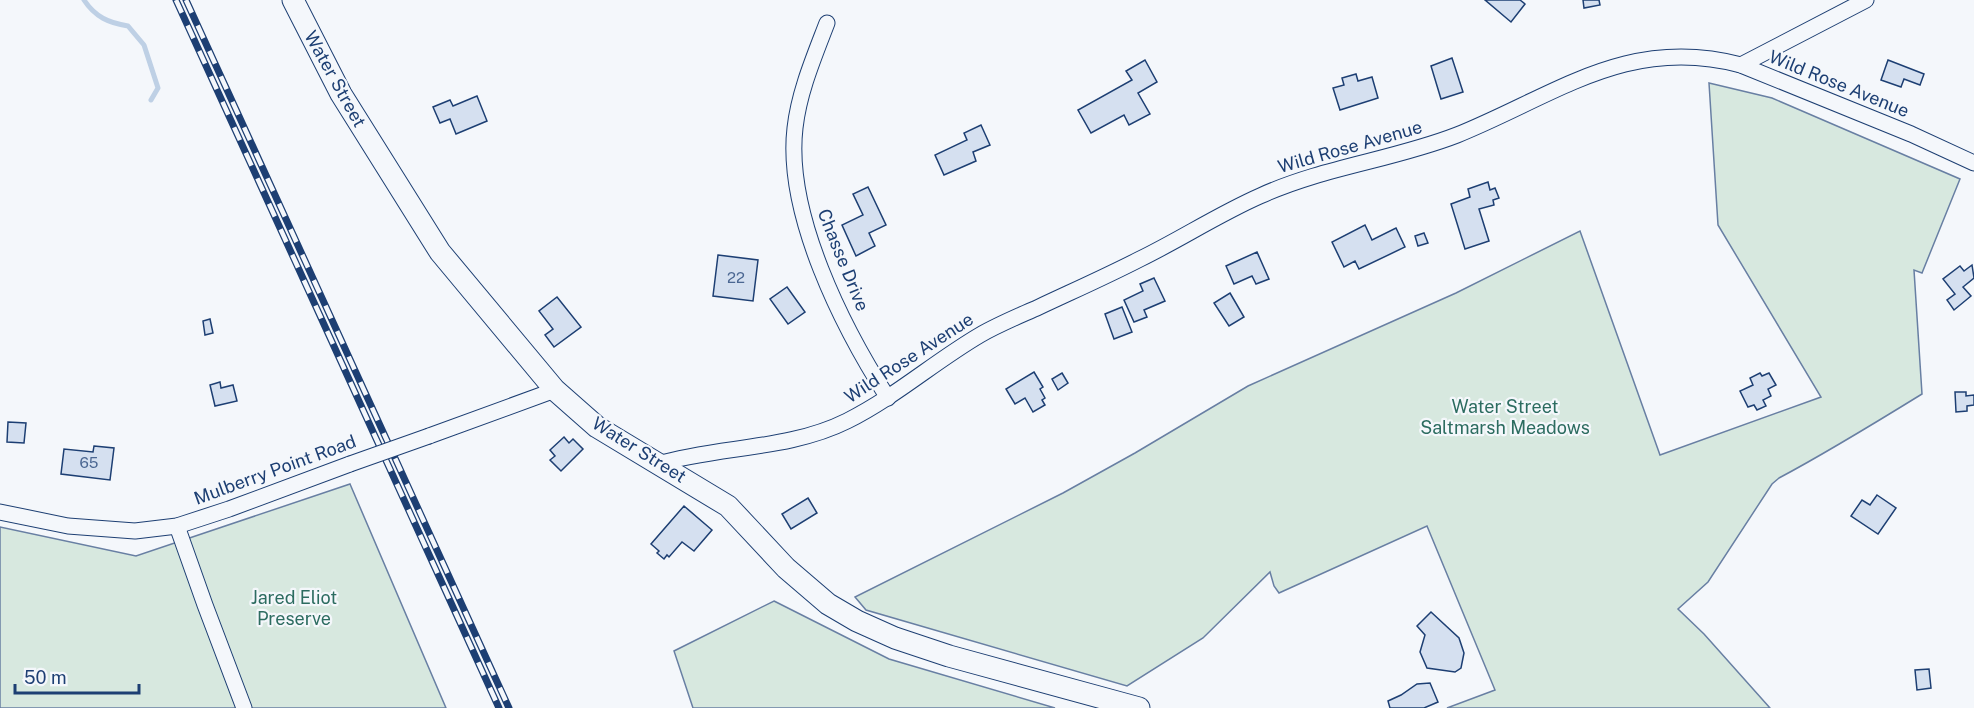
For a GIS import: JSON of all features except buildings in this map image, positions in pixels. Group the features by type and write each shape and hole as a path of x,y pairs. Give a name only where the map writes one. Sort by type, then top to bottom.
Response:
{"main road":[{"name":"Water Street","path":"293,0 341,94 440,252 555,390 597,427 728,506 786,568 828,604 857,621 895,638 949,656 1140,708"}],"street":[{"path":"1741,65 1866,0"},
{"name":"Chasse Drive","path":"826,23 805,83 795,130 795,164 800,201 821,267 840,309 888,398"},
{"name":"Wild Rose Avenue","path":"658,464 678,458 810,435 847,421 888,398 942,358 986,332 1139,260 1285,184 1436,142 1510,111 1583,76 1618,64 1658,58 1687,57 1721,60 1741,65 1974,162"},
{"name":"Mulberry Point Road","path":"0,512 68,526 135,531 177,526 555,390"},
{"path":"177,526 204,605 244,708"}],"green space":[{"name":"Water Street Saltmarsh Meadows","path":"1709,83 1772,98 1960,179 1922,273 1914,270 1922,394 1772,484 1708,582 1678,609 1704,634 1770,708 1447,708 1495,690 1427,526 1279,593 1274,586 1270,572 1203,638 1127,686 866,610 855,597 1063,493 1248,386 1456,293 1580,231 1660,455 1821,397 1718,225"},
{"name":"Jared Eliot Preserve","path":"350,484 446,708 0,708 0,527 136,556"},
{"path":"774,601 889,659 1055,708 693,708 674,651"}],"waterway":[{"path":"84,0 103,18 128,26 144,45 158,88 151,100"}],"railway":[{"path":"176,0 499,708"},
{"path":"186,0 509,708"}]}
